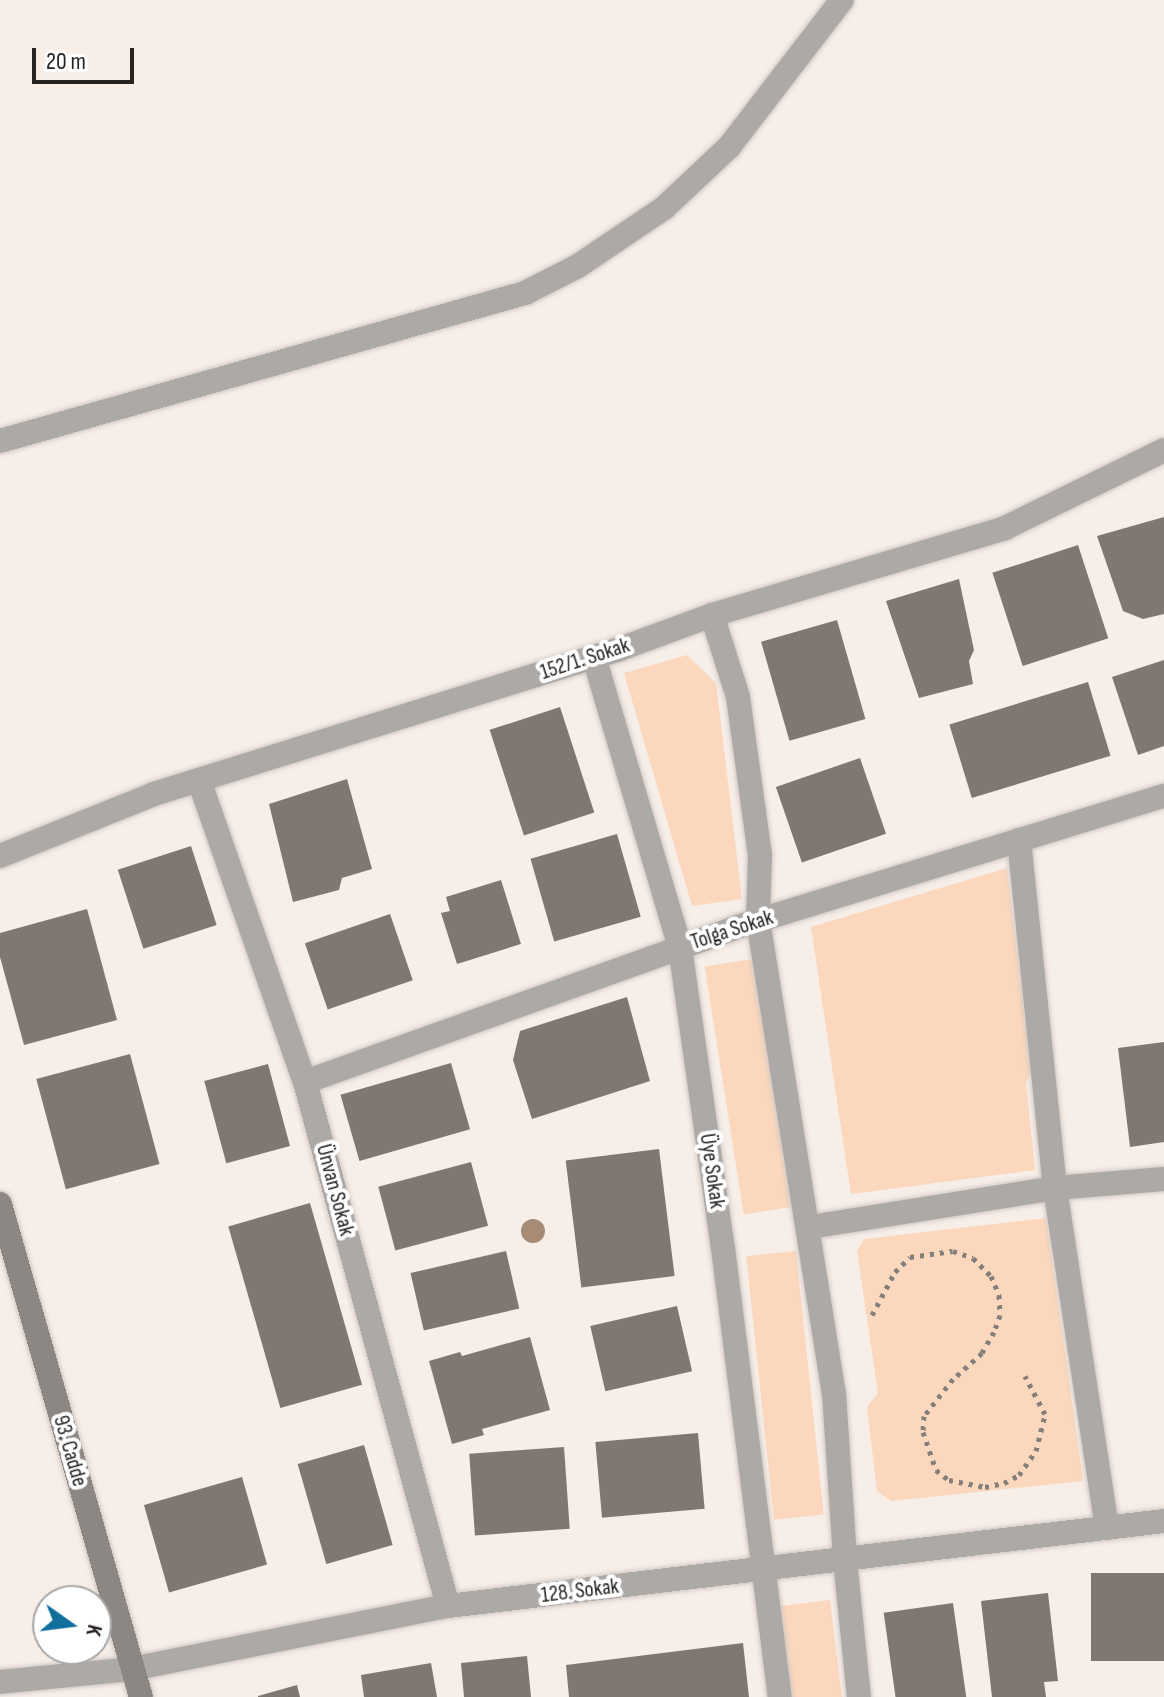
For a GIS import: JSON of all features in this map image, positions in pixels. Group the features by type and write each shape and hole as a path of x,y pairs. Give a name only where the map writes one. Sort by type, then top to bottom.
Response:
{"main road":[{"name":"93. Cadde","path":"0,1204 141,1697"}],"street":[{"path":"0,441 475,308 525,293 551,280 664,208 729,147 842,0"},
{"name":"152/1. Sokak","path":"0,856 154,794 594,657 712,615 1005,528 1164,450"},
{"path":"712,615 738,697 760,855 758,920 810,1227 834,1393 845,1560 859,1697"},
{"name":"Üye Sokak","path":"594,657 680,947 723,1248 780,1697"},
{"name":"Ünvan Sokak","path":"199,780 305,1082 448,1606"},
{"name":"Tolga Sokak","path":"305,1082 758,920 1164,796"},
{"path":"1019,840 1055,1188 1107,1528"},
{"path":"810,1227 1055,1188 1164,1179"},
{"name":"128. Sokak","path":"0,1682 132,1669 448,1606 1164,1521"}],"path":[{"path":"872,1315 895,1272 910,1257 933,1251 953,1251 973,1258 991,1276 999,1295 1000,1315 994,1332 982,1353 953,1379 924,1416 923,1432 936,1470 949,1480 985,1487 1004,1483 1019,1475 1036,1451 1045,1414 1025,1376"}],"shaded area":[{"path":"687,655 716,683 742,899 692,906 624,673"},
{"path":"1007,868 1031,1071 1026,1083 1035,1170 851,1194 811,927"},
{"path":"752,959 791,1207 744,1214 705,967"},
{"path":"1046,1218 1083,1481 891,1501 877,1491 867,1407 878,1393 857,1251 864,1239"},
{"path":"796,1251 824,1515 774,1520 746,1256"},
{"path":"830,1600 842,1697 789,1697 777,1606"}],"building":[{"path":"1164,517 1164,614 1143,619 1123,611 1097,536"},
{"path":"1078,545 1108,638 1023,666 992,573"},
{"path":"959,579 974,650 969,661 973,684 919,698 886,601"},
{"path":"837,620 865,719 789,741 761,642"},
{"path":"1164,660 1164,746 1138,755 1112,677"},
{"path":"1088,682 1111,756 972,798 949,724"},
{"path":"560,707 594,813 524,835 490,730"},
{"path":"860,758 886,834 802,863 776,787"},
{"path":"347,779 372,869 342,878 339,890 293,902 269,804"},
{"path":"617,834 641,917 554,941 530,859"},
{"path":"191,846 217,925 143,949 118,870"},
{"path":"501,880 521,944 457,964 441,913 450,911 446,897"},
{"path":"87,909 117,1020 24,1045 0,957 0,933"},
{"path":"390,914 413,980 328,1009 305,943"},
{"path":"627,997 650,1081 532,1119 513,1060 520,1031"},
{"path":"1164,1042 1164,1142 1130,1147 1118,1048"},
{"path":"130,1054 160,1164 66,1189 36,1079"},
{"path":"451,1063 470,1129 359,1161 340,1095"},
{"path":"268,1064 290,1146 226,1163 204,1081"},
{"path":"659,1149 675,1276 581,1288 566,1160"},
{"path":"471,1162 488,1226 395,1251 378,1187"},
{"path":"310,1203 362,1385 280,1408 228,1226"},
{"path":"506,1251 519,1308 424,1331 411,1273"},
{"path":"677,1306 692,1371 605,1391 590,1326"},
{"path":"530,1337 550,1410 482,1429 484,1435 452,1444 429,1361 460,1352 462,1356"},
{"path":"698,1433 705,1509 602,1518 595,1442"},
{"path":"364,1445 393,1545 326,1564 298,1464"},
{"path":"564,1447 570,1529 475,1535 469,1454"},
{"path":"242,1477 267,1564 169,1593 144,1505"},
{"path":"1091,1573 1164,1573 1164,1661 1091,1661"},
{"path":"1048,1593 1058,1681 1044,1682 1046,1697 992,1697 981,1601"},
{"path":"953,1603 966,1697 896,1697 884,1613"},
{"path":"743,1643 749,1697 569,1697 566,1665"},
{"path":"527,1656 531,1697 464,1697 461,1663"},
{"path":"431,1663 437,1697 364,1697 361,1675"},
{"path":"297,1685 300,1697 258,1697 258,1696"}]}
